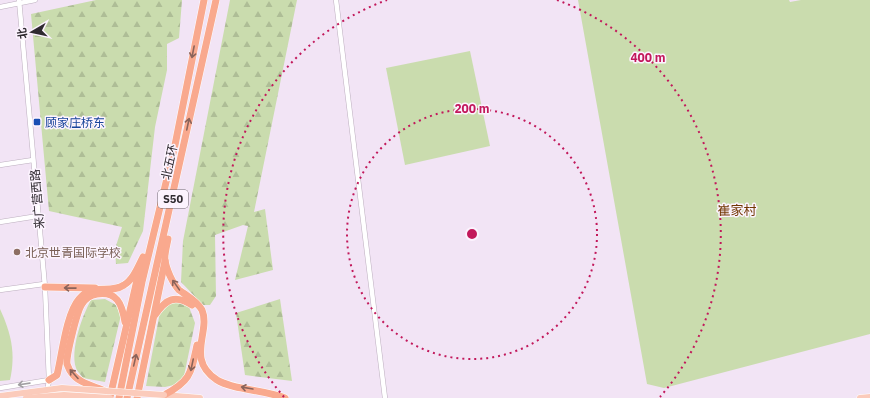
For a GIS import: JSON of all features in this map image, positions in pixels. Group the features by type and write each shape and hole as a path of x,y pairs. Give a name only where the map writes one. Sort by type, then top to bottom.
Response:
{"highway":[{"name":"北五环","path":"119,398 142,282 175,145 202,0"},
{"name":"北五环","path":"127,398 173,200 216,0"},
{"path":"137,398 165,260 173,200"},
{"path":"125,326 123,309 111,295 106,293 92,295 82,304 67,364 70,371 80,380 109,396 125,326 143,258 161,204"},
{"path":"45,286 110,290 125,285 131,279 143,258"},
{"path":"165,260 172,280 178,289 192,299 201,309 204,320 200,352 203,363 209,372 217,380 230,385 285,398"},
{"path":"49,380 57,375 64,341 74,306 79,298 95,288"},
{"path":"155,315 163,303 172,299 184,299 194,305 200,317 200,326 191,373 182,384 164,394"}],"main road":[{"path":"0,396 62,388 109,396"},
{"path":"26,398 44,395 90,397 164,394 200,398"},
{"path":"860,398 870,396"}],"street":[{"path":"0,7 20,1 35,0"},
{"path":"336,0 385,398"},
{"name":"来广营西路","path":"20,1 45,286 49,380 47,398"},
{"path":"0,165 34,160"},
{"path":"0,222 38,216"},
{"path":"0,290 45,286"},
{"path":"0,388 49,380"}],"green space":[{"path":"96,0 182,0 179,38 167,44 167,70 155,127 143,231 128,263 116,264 115,249 122,227 49,211 31,14"},
{"path":"230,0 297,0 254,212 265,209 273,270 235,280 248,226 243,225 215,235 216,296 210,305 203,305 181,282 183,241"},
{"path":"578,0 789,0 790,2 801,0 870,0 870,334 664,388 647,384"},
{"path":"470,51 490,146 405,165 386,68"},
{"path":"105,299 116,305 121,315 105,382 83,378 76,368 75,352 78,333 91,300"},
{"path":"280,299 292,381 245,375 236,313"},
{"path":"181,302 189,307 195,323 184,376 174,385 165,387 146,386 160,312 170,303"},
{"path":"0,309 10,335 13,361 10,380 0,381"}],"place":[{"name":"顾家庄桥东","path":"37,122"},
{"name":"北京世青国际学校","path":"17,252"}],"district":[{"name":"崔家村","path":"737,210"}]}
